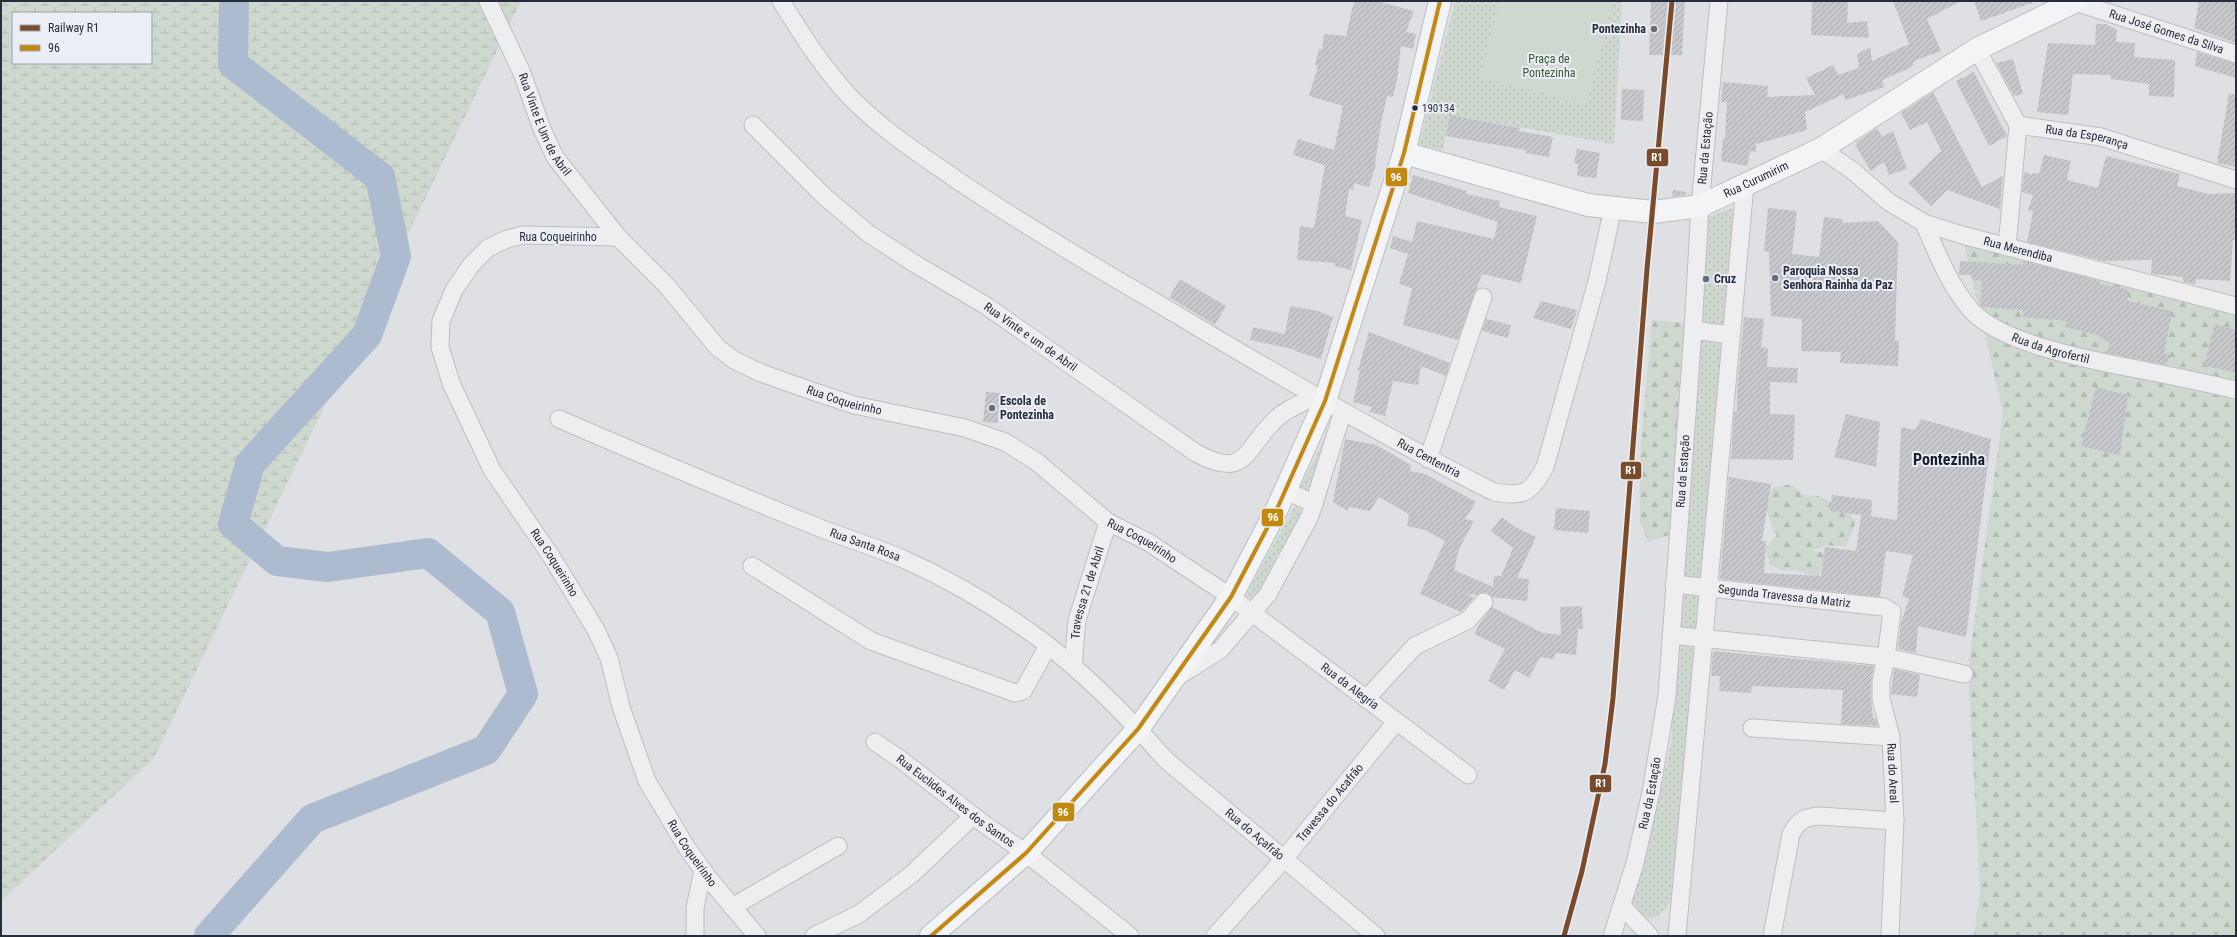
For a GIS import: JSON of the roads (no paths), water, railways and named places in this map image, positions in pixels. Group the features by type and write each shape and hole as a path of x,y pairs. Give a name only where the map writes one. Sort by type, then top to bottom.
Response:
{"main road":[{"path":"931,936 1026,853 1138,729 1231,597 1328,403 1404,153 1440,1"},
{"name":"Rua Curumirim","path":"1404,153 1581,203 1653,212 1700,206 1820,148 1978,49 2075,1"}],"street":[{"name":"Rua Vinte E Um de Abril","path":"488,1 522,73 542,129 555,157 618,237"},
{"name":"Rua Cententria","path":"781,1 808,45 851,97 894,136 1022,224 1328,403 1428,459 1494,492 1512,495 1527,492 1535,485 1545,467 1597,281 1613,208"},
{"name":"Rua da Estação","path":"1612,936 1635,863 1667,696 1693,330 1700,206 1719,1"},
{"name":"Rua José Gomes da Silva","path":"2075,1 2236,54"},
{"path":"1978,49 2018,125 2007,246"},
{"name":"Rua Vinte e um de Abril","path":"753,125 825,197 869,234 917,266 985,305 1196,453 1210,460 1223,465 1236,463 1248,454 1272,422 1298,405 1328,403"},
{"name":"Rua da Esperança","path":"2018,125 2053,128 2101,137 2236,180"},
{"name":"Rua Merendiba","path":"1820,148 1852,171 1889,202 1924,223 2236,306"},
{"path":"1677,936 1703,639 1710,588 1745,185"},
{"name":"Rua da Agrofertil","path":"1924,223 1950,281 1972,311 1995,327 2025,341 2080,357 2236,390"},
{"name":"Rua Coqueirinho","path":"757,936 732,907 687,848 647,781 621,707 609,658 596,630 552,556 492,470 451,383 440,347 441,321 454,290 471,265 488,248 507,239 523,235 618,237 666,286 718,348 734,360 761,373 854,405 946,423 993,437 1037,462 1108,522 1148,542 1231,597"},
{"path":"1428,459 1483,297"},
{"path":"1693,330 1731,335"},
{"path":"1171,682 1220,650 1253,614 1268,594 1310,516 1314,504 1328,403"},
{"name":"Rua Santa Rosa","path":"559,419 813,526 903,559 944,580 979,600 1048,646 1073,666 1138,729"},
{"path":"1285,490 1314,504"},
{"name":"Travessa 21 de Abril","path":"1073,666 1077,620 1108,522"},
{"path":"752,566 871,642 1015,692 1023,691 1048,646"},
{"name":"Segunda Travessa da Matriz","path":"1674,584 1884,607 1892,612"},
{"name":"Rua da Alegria","path":"1231,597 1468,775"},
{"path":"1366,699 1415,646 1468,620 1484,602"},
{"name":"Rua do Areal","path":"1890,936 1895,821 1891,737 1882,699 1881,681 1892,612"},
{"path":"1671,635 1886,657 1964,674"},
{"name":"Travessa do Acafrão","path":"1215,936 1283,860 1396,722"},
{"path":"1752,728 1891,737"},
{"name":"Rua do Açafrão","path":"1138,729 1166,760 1283,860 1376,936"},
{"name":"Rua Euclides Alves dos Santos","path":"875,742 973,816 1026,853 1130,936"},
{"path":"814,936 859,914 912,874 973,816"},
{"path":"1772,936 1791,834 1796,824 1808,817 1819,816 1895,821"},
{"path":"732,907 838,846"},
{"path":"695,936 695,908 703,870"},
{"path":"1622,906 1650,936"}],"waterway":[{"path":"209,936 312,819 486,750 523,694 500,612 428,553 328,567 277,561 233,524 250,464 367,335 396,256 380,177 233,64 234,1"}],"tram line":[{"path":"1564,936 1582,871 1605,764 1613,698 1647,269 1667,63"}],"rail line":[{"name":"R1","path":"1564,936 1582,871 1605,764 1613,698 1647,269 1672,1"}],"place":[{"name":"Pontezinha","path":"1654,29"},
{"name":"190134","path":"1415,108"},
{"name":"Paroquia Nossa Senhora Rainha da Paz","path":"1775,278"},
{"name":"Cruz","path":"1706,279"},
{"name":"Escola de Pontezinha","path":"992,408"}],"district":[{"name":"Pontezinha","path":"1949,459"}],"park label":[{"name":"Praça de Pontezinha","path":"1549,66"}]}
